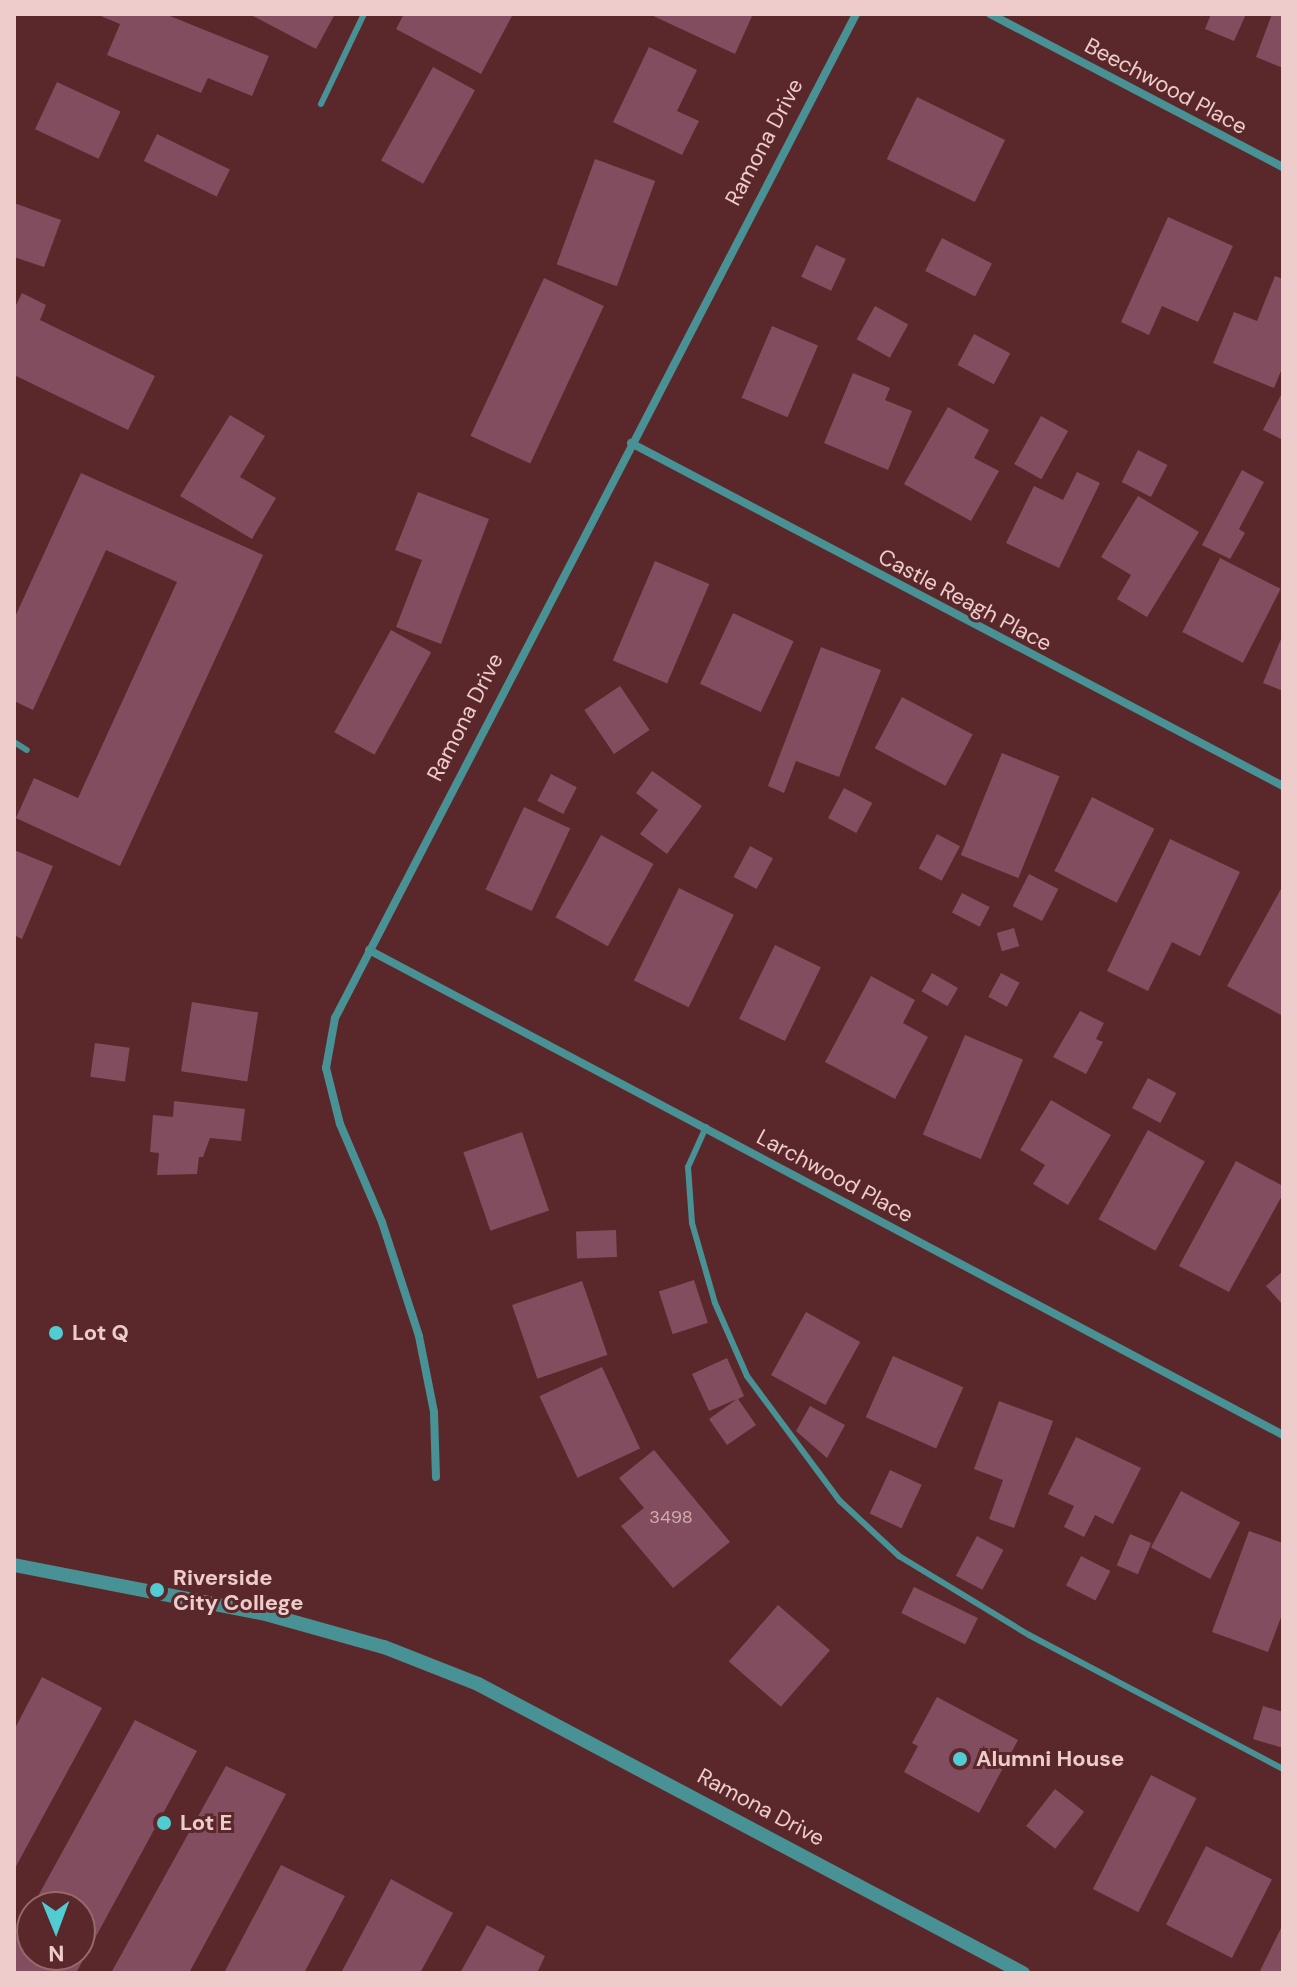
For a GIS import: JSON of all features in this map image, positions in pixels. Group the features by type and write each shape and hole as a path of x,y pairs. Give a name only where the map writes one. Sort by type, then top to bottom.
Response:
{"street":[{"name":"Ramona Drive","path":"436,1477 434,1412 419,1336 382,1222 340,1124 326,1068 335,1018 856,14"},
{"name":"Beechwood Place","path":"990,14 1283,167"},
{"name":"Castle Reagh Place","path":"631,443 1283,786"},
{"name":"Larchwood Place","path":"369,950 1283,1435"},
{"name":"Ramona Drive","path":"14,1565 262,1613 384,1647 478,1684 1023,1973"}],"lane":[{"path":"321,104 364,14"},
{"path":"14,742 27,750"},
{"path":"706,1127 688,1167 692,1223 715,1303 747,1376 840,1501 899,1556 1029,1635 1283,1769"}],"building":[{"path":"96,14 165,14 269,56 252,96 208,78 201,93 107,55 120,24"},
{"path":"249,14 335,14 316,49"},
{"path":"404,14 513,14 481,74 396,29"},
{"path":"649,14 753,14 735,54"},
{"path":"1211,14 1246,14 1234,41 1205,29"},
{"path":"1272,14 1283,14 1283,68 1256,57"},
{"path":"649,47 697,70 677,111 699,121 682,155 613,122"},
{"path":"433,67 475,90 423,184 381,161"},
{"path":"57,82 120,112 98,159 35,129"},
{"path":"917,97 1005,140 975,202 887,159"},
{"path":"157,134 230,170 217,196 144,161"},
{"path":"595,159 655,181 617,286 557,264"},
{"path":"14,203 61,220 44,267 14,257"},
{"path":"1168,217 1233,246 1198,322 1162,306 1149,335 1121,322"},
{"path":"942,238 992,263 975,296 925,271"},
{"path":"816,245 846,259 831,291 801,277"},
{"path":"1275,276 1283,279 1283,366 1274,388 1213,363 1234,312 1257,321"},
{"path":"544,278 604,306 530,464 470,436"},
{"path":"22,293 46,305 40,320 155,376 128,430 14,375 14,309"},
{"path":"875,306 908,324 890,358 857,339"},
{"path":"772,326 818,346 788,417 742,398"},
{"path":"974,334 1010,353 994,384 958,365"},
{"path":"853,373 890,388 885,400 912,411 888,470 824,443"},
{"path":"1283,391 1283,440 1263,430"},
{"path":"948,407 989,430 974,458 999,471 971,521 904,484"},
{"path":"230,415 265,436 240,477 276,498 252,539 180,496"},
{"path":"1041,416 1068,431 1041,479 1014,464"},
{"path":"1138,450 1167,465 1151,497 1122,482"},
{"path":"1242,470 1264,482 1239,529 1245,533 1230,559 1202,545"},
{"path":"1077,472 1100,483 1059,568 1006,543 1034,486 1063,500"},
{"path":"81,473 263,555 120,866 16,818 34,778 78,798 177,582 106,550 33,710 14,701 14,619"},
{"path":"418,492 489,519 441,644 396,627 422,560 395,550"},
{"path":"1138,496 1199,532 1147,617 1117,599 1131,575 1101,557"},
{"path":"1220,558 1281,589 1243,663 1182,632"},
{"path":"655,561 709,584 667,683 613,660"},
{"path":"733,613 794,641 761,712 700,684"},
{"path":"391,630 431,652 375,755 334,732"},
{"path":"1283,634 1283,691 1263,683"},
{"path":"821,647 881,670 839,777 796,761 784,793 768,786"},
{"path":"620,686 650,730 614,754 584,710"},
{"path":"902,697 973,735 945,786 875,748"},
{"path":"1002,753 1059,776 1018,878 961,855"},
{"path":"652,771 702,806 667,854 640,834 658,810 636,793"},
{"path":"551,774 577,787 563,814 537,801"},
{"path":"844,788 872,803 856,833 828,818"},
{"path":"1092,797 1154,829 1117,903 1054,871"},
{"path":"524,807 570,829 532,911 486,889"},
{"path":"937,834 960,846 942,881 919,868"},
{"path":"601,835 653,864 608,946 555,917"},
{"path":"1170,839 1240,872 1200,956 1172,942 1148,991 1107,971"},
{"path":"750,846 773,858 757,889 734,877"},
{"path":"14,850 53,866 22,939 14,935"},
{"path":"1029,874 1058,889 1042,921 1013,906"},
{"path":"679,888 734,915 689,1007 634,981"},
{"path":"1283,890 1283,1016 1227,986"},
{"path":"962,893 990,907 980,927 952,913"},
{"path":"1014,928 1019,946 1002,951 997,933"},
{"path":"775,945 821,967 785,1041 739,1019"},
{"path":"932,973 958,988 947,1006 922,991"},
{"path":"1001,973 1020,983 1007,1007 988,997"},
{"path":"871,976 915,1000 903,1023 928,1037 895,1099 825,1062"},
{"path":"192,1002 258,1012 247,1082 181,1071"},
{"path":"1080,1011 1104,1023 1096,1039 1103,1042 1086,1074 1053,1057"},
{"path":"965,1035 1023,1060 981,1159 923,1134"},
{"path":"95,1043 130,1048 125,1082 90,1077"},
{"path":"1148,1078 1176,1093 1160,1123 1132,1108"},
{"path":"1051,1100 1111,1135 1068,1205 1033,1184 1045,1165 1020,1150"},
{"path":"174,1101 245,1109 241,1141 210,1138 203,1157 199,1157 197,1174 157,1175 159,1153 150,1152 153,1115 173,1117"},
{"path":"1148,1130 1205,1162 1155,1251 1099,1219"},
{"path":"522,1132 549,1210 490,1231 463,1152"},
{"path":"1236,1161 1283,1186 1283,1194 1229,1292 1179,1266"},
{"path":"616,1230 617,1257 577,1258 576,1231"},
{"path":"1283,1271 1283,1305 1266,1286"},
{"path":"694,1280 708,1323 673,1334 659,1291"},
{"path":"582,1281 607,1355 537,1379 512,1305"},
{"path":"806,1312 860,1342 825,1405 771,1375"},
{"path":"893,1356 963,1387 936,1449 866,1417"},
{"path":"727,1358 744,1396 738,1399 756,1425 727,1445 709,1419 737,1399 709,1411 692,1374"},
{"path":"602,1367 640,1449 578,1478 539,1396"},
{"path":"999,1401 1053,1421 1014,1528 989,1519 1003,1480 974,1469"},
{"path":"810,1406 845,1425 827,1458 796,1431"},
{"path":"1076,1437 1141,1468 1113,1524 1095,1515 1084,1537 1064,1527 1074,1506 1048,1494"},
{"path":"654,1450 730,1542 673,1588 621,1526 644,1508 619,1478"},
{"path":"890,1470 922,1485 901,1528 870,1514"},
{"path":"1181,1491 1240,1522 1210,1579 1151,1548"},
{"path":"1249,1531 1283,1543 1283,1612 1268,1652 1212,1632"},
{"path":"1130,1534 1151,1543 1138,1574 1117,1565"},
{"path":"977,1536 1003,1550 982,1590 956,1576"},
{"path":"1081,1556 1110,1571 1095,1600 1066,1585"},
{"path":"914,1587 978,1618 965,1644 901,1613"},
{"path":"778,1605 830,1650 781,1707 729,1662"},
{"path":"42,1677 102,1708 14,1870 14,1730"},
{"name":"Alumni House","path":"937,1697 1018,1740 979,1813 904,1772 918,1746 912,1743"},
{"path":"1263,1706 1283,1712 1283,1748 1253,1739"},
{"path":"135,1720 197,1751 96,1936 96,1891 41,1891"},
{"path":"226,1766 286,1794 189,1973 111,1973"},
{"path":"1151,1775 1196,1798 1138,1912 1093,1889"},
{"path":"1055,1789 1084,1812 1055,1849 1026,1826"},
{"path":"1206,1846 1272,1880 1232,1958 1166,1924"},
{"path":"281,1865 345,1896 304,1973 224,1973"},
{"path":"391,1879 453,1913 420,1973 341,1973"},
{"path":"1283,1924 1283,1973 1259,1973"},
{"path":"487,1925 545,1956 537,1973 460,1973"},
{"path":"16,1936 16,1971 77,1971 14,1973"}],"place":[{"name":"Lot Q","path":"56,1333"},
{"name":"Riverside City College","path":"157,1590"},
{"name":"Alumni House","path":"960,1759"},
{"name":"Lot E","path":"164,1823"}]}
